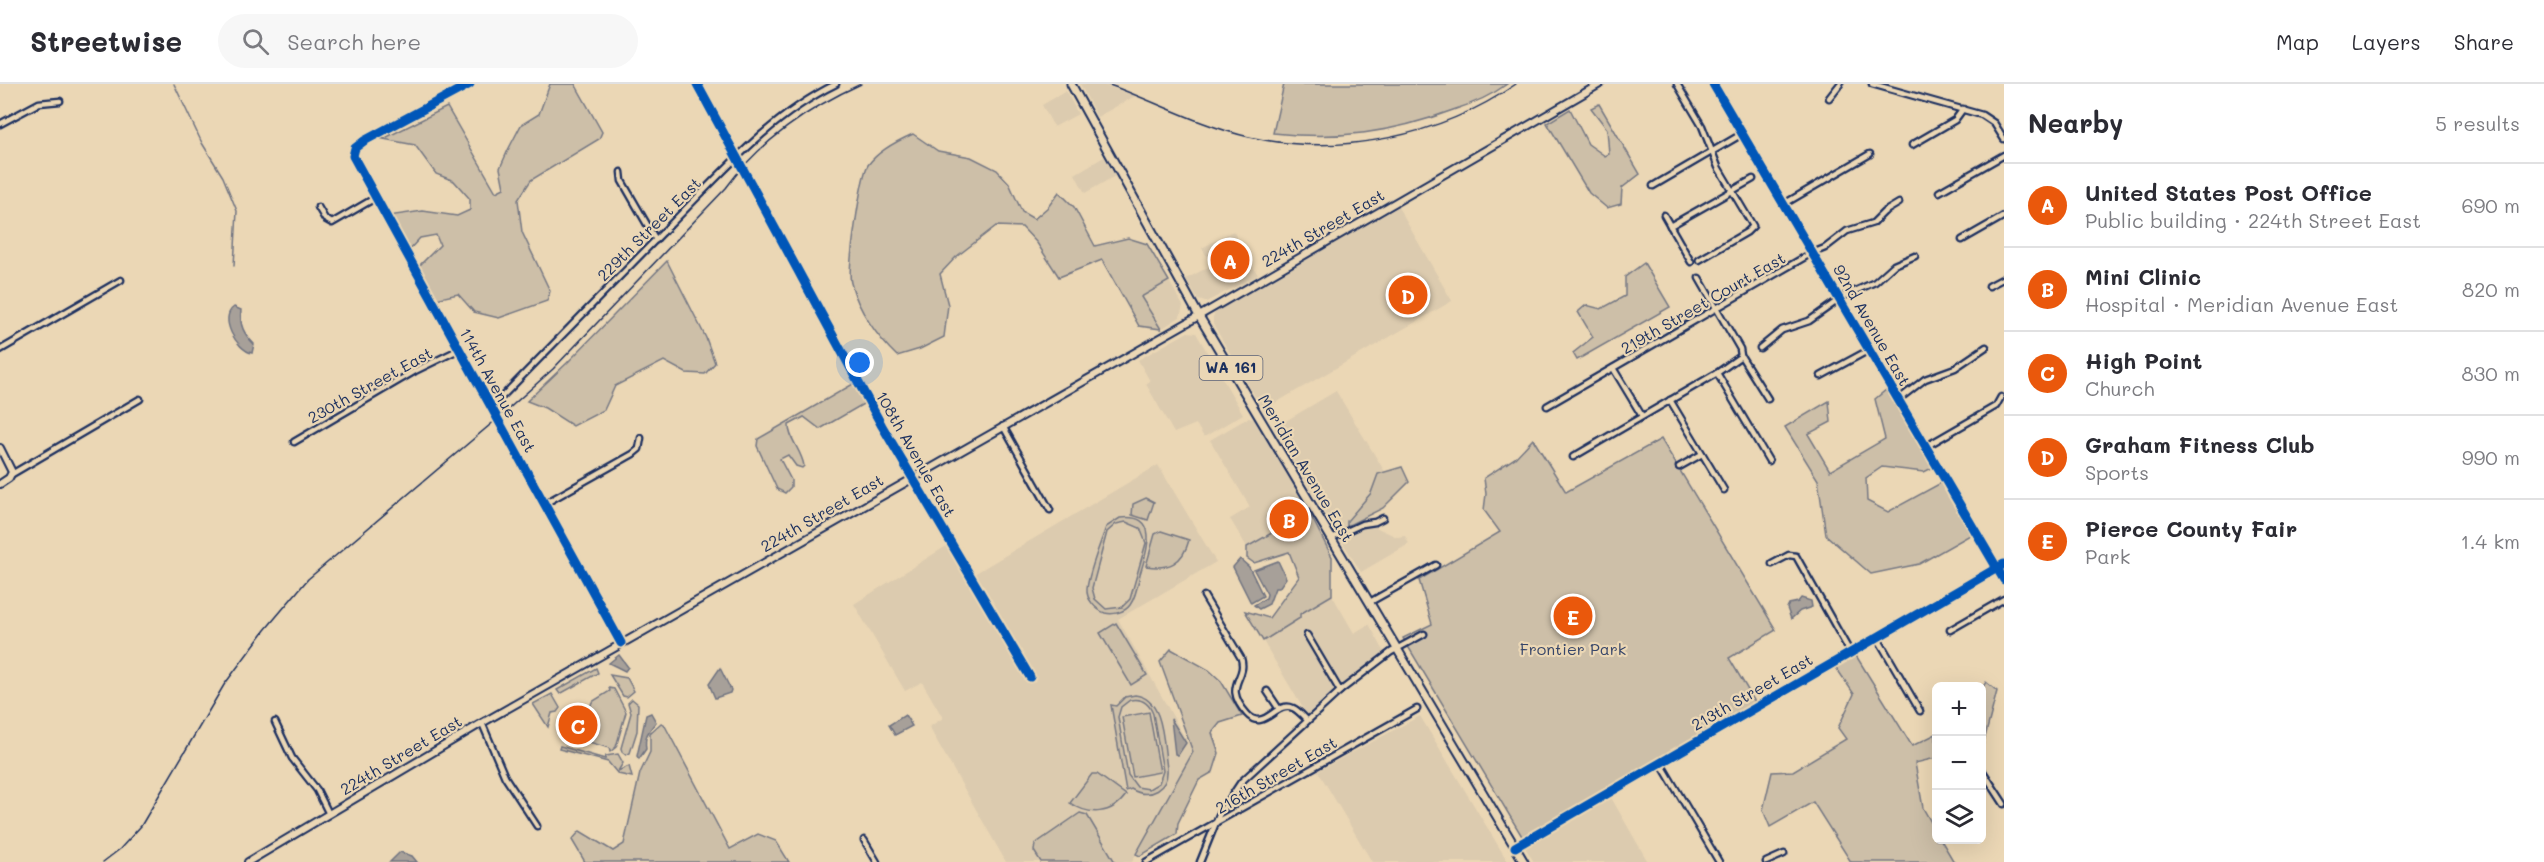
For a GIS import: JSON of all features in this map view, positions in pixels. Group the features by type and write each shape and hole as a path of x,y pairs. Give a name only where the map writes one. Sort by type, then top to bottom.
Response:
{"main road":[{"name":"108th Avenue East","path":"697,84 870,404 1030,677"},
{"name":"Meridian Avenue East","path":"1071,84 1199,316 1524,862"},
{"name":"224th Street East","path":"248,862 621,643 1199,316 1600,84"},
{"name":"92nd Avenue East","path":"1713,84 2004,580"},
{"path":"0,448 12,474 0,484"}],"street":[{"name":"114th Avenue East","path":"470,84 364,141 353,150 355,163 621,643"},
{"name":"229th Street East","path":"491,408 736,159 788,113 836,84"},
{"path":"1677,84 1702,126 1712,153 1752,227 1699,260"},
{"path":"1829,98 1840,84"},
{"path":"1874,84 1983,115 1994,123 2004,139"},
{"path":"0,124 39,103 60,100"},
{"path":"1912,145 1955,120 1963,110"},
{"path":"1653,186 1742,134"},
{"path":"1784,204 1870,154"},
{"path":"1939,192 2004,155"},
{"path":"621,172 623,182 656,240"},
{"path":"1670,226 1753,178"},
{"path":"318,207 326,219 335,222 375,198"},
{"name":"219th Street Court East","path":"1547,406 1810,254 1814,254 1847,231 1873,223 1884,212 1899,203"},
{"path":"1664,215 1690,262"},
{"path":"1962,240 2004,216"},
{"path":"1760,348 1782,330 1809,321 1839,300 1875,282 1894,265 1915,256"},
{"path":"1699,278 1740,350 1741,356 1768,399"},
{"path":"1989,286 2004,278"},
{"path":"0,350 121,280"},
{"path":"1898,400 1925,379 1955,368 1986,347"},
{"name":"230th Street East","path":"294,442 415,371 458,350"},
{"path":"1821,376 1869,350"},
{"path":"1573,456 1717,373 1741,356"},
{"path":"1613,368 1642,416"},
{"path":"1717,373 1769,461"},
{"path":"1925,447 1996,406 2001,397"},
{"path":"12,474 140,399"},
{"path":"1670,400 1724,490"},
{"path":"1003,426 1050,510"},
{"path":"544,504 633,454 639,449 641,438"},
{"path":"1679,467 1702,454"},
{"path":"1332,538 1362,524 1376,522 1383,518"},
{"path":"1772,564 1789,555 1796,556 1850,652"},
{"name":"213th Street East","path":"1515,847 2004,564"},
{"path":"1370,602 1436,565"},
{"path":"1204,596 1242,663 1242,673 1235,687 1242,706 1248,714 1257,720 1268,718 1279,709 1288,707 1294,708 1307,720"},
{"path":"1950,630 2004,599"},
{"path":"1202,861 1217,822 1235,789 1340,691 1397,648 1424,634"},
{"path":"1307,635 1340,691"},
{"path":"1876,637 1920,711"},
{"path":"1267,691 1279,709"},
{"name":"216th Street East","path":"1146,862 1417,709"},
{"path":"275,722 292,758 317,790 329,814"},
{"path":"482,723 505,777 537,826"},
{"path":"1660,762 1719,862"},
{"path":"1986,777 2004,804"},
{"path":"864,840 877,862"},
{"path":"1766,862 1784,854"}],"shaded area":[{"path":"1080,84 1101,84 1135,96 1097,117"},
{"path":"1066,91 1078,114 1054,127 1042,105"},
{"path":"1104,157 1115,176 1085,193 1075,174"},
{"path":"1398,207 1452,301 1263,410 1213,324 1216,311"},
{"path":"1233,231 1258,275 1206,302 1198,300 1186,279 1212,265 1202,248"},
{"path":"1169,281 1183,306 1180,317 1161,329 1141,297"},
{"path":"234,307 241,310 243,329 254,344 252,353 246,351 231,333 228,318"},
{"path":"1188,332 1196,333 1243,414 1204,437 1196,424 1174,433 1146,384 1150,381 1138,360"},
{"path":"1336,391 1385,472 1378,474 1371,493 1347,521 1347,526 1336,532 1274,428"},
{"path":"1248,418 1254,419 1309,512 1247,547 1230,519 1250,507 1210,440"},
{"path":"1158,465 1216,562 1118,619 1193,752 1132,862 1006,862 929,727 943,718 922,682 905,691 854,604 948,545 1023,672 1030,670 974,574"},
{"path":"1371,525 1397,537 1405,536 1409,544 1361,572 1340,538 1363,526"},
{"path":"1240,559 1249,567 1263,596 1251,603 1233,567"},
{"path":"1278,561 1286,578 1279,588 1275,588 1269,604 1259,609 1254,605 1266,598 1267,594 1254,570"},
{"path":"1332,595 1354,633 1369,624 1384,651 1307,715 1263,641 1300,619 1300,614"},
{"path":"1801,598 1811,601 1812,607 1800,611 1791,619 1787,608 1789,604 1798,602"},
{"path":"619,655 628,667 625,671 609,663"},
{"path":"720,668 731,690 730,693 715,698 709,684"},
{"path":"651,713 656,722 647,734 646,749 639,759 637,756 646,715"},
{"path":"905,715 912,726 895,735 889,725"},
{"path":"1420,716 1508,862 1372,862 1318,771"},
{"path":"1171,719 1186,743 1178,755 1175,754"},
{"path":"1609,794 1648,862 1534,862 1526,849 1527,841"},
{"path":"400,852 412,856 417,862 390,862"}],"green space":[{"path":"550,84 575,84 602,132 599,139 531,180 518,200 522,232 550,291 547,301 499,318 474,312 458,294 436,299 418,267 440,245 436,235 420,238 408,251 388,216 423,211 457,216 470,210 470,199 454,181 436,174 415,145 383,139 447,107 496,192 504,188 500,168 508,150 521,125 539,114"},
{"path":"1284,84 1507,84 1474,102 1430,118 1364,133 1320,136 1273,133"},
{"path":"1599,104 1640,174 1622,188 1621,204 1607,208 1589,193 1547,123 1570,109 1588,144 1605,156 1609,154 1607,129 1591,108"},
{"path":"913,134 938,151 971,157 997,170 1009,183 1022,212 1034,219 1048,207 1059,192 1074,207 1095,246 1128,238 1147,244 1169,281 1141,297 1161,329 1139,326 1102,260 1059,277 1037,243 1022,227 996,226 956,257 940,274 948,305 944,337 920,349 897,356 876,332 858,303 851,283 851,261 858,204 868,165 882,151"},
{"path":"667,261 706,338 715,363 705,374 686,373 664,361 615,386 604,410 573,426 545,408 527,401 567,363"},
{"path":"1644,263 1670,307 1577,360 1573,353 1593,337 1578,312 1586,305 1601,309 1625,296 1625,277"},
{"path":"853,384 865,403 820,429 804,417 789,425 804,466 802,468 796,466 788,455 780,459 791,480 791,487 785,493 777,489 757,446 758,439"},
{"path":"1886,390 1932,468 1924,472 1882,467 1866,478 1867,501 1888,512 1941,483 1972,534 1919,564 1871,574 1826,535 1818,480 1785,427 1829,401 1831,422 1808,434 1830,471 1885,439 1875,399"},
{"name":"Frontier Park","path":"1533,439 1566,492 1661,439 1776,630 1729,658 1755,702 1523,838 1403,638 1432,624 1419,580 1500,532 1484,510 1486,494 1484,478 1515,458"},
{"path":"1402,467 1409,482 1383,508 1347,526 1347,521 1371,493 1378,474"},
{"path":"1146,498 1154,502 1148,520 1132,515 1133,504"},
{"path":"1309,512 1332,557 1332,595 1300,614 1300,618 1263,641 1245,611 1269,618 1299,577 1289,552 1254,563 1247,558 1247,547"},
{"path":"1120,518 1133,518 1141,521 1148,535 1146,555 1134,598 1125,609 1112,614 1105,613 1092,604 1087,593 1090,574 1106,527","holes":["1126,522 1140,528 1146,543 1130,599 1122,607 1106,609 1095,599 1092,588 1107,532 1116,524"]},
{"path":"1161,531 1189,540 1186,548 1179,559 1168,566 1146,566 1155,534"},
{"path":"1116,623 1147,675 1131,685 1100,633"},
{"path":"1171,649 1209,670 1221,681 1242,716 1220,723 1212,733 1219,753 1213,772 1199,780 1178,823 1177,834 1140,856 1136,854 1193,752 1160,662"},
{"path":"1855,654 1912,746 1932,736 1932,759 1915,763 1923,808 1932,824 1932,844 1943,844 1954,862 1851,862 1813,802 1770,827 1763,810 1772,772 1793,771 1846,739 1838,728 1854,694 1835,666"},
{"path":"596,668 598,673 560,694 557,690"},
{"path":"610,675 627,678 634,691 627,697 623,696"},
{"path":"1986,682 1997,691 1986,734"},
{"path":"609,688 614,689 626,712 616,747 610,752 609,748 579,739 580,734 593,736 598,725 597,720 591,720 591,716 580,713 580,710 589,710 592,702 610,691"},
{"path":"552,694 560,708 557,712 552,713 548,727 533,704"},
{"path":"1135,695 1145,698 1152,704 1161,724 1167,775 1161,787 1151,793 1131,789 1126,791 1111,705 1116,706 1125,697","holes":["1130,700 1144,702 1153,714 1163,771 1159,783 1149,789 1137,787 1128,775 1118,717 1121,707"]},
{"path":"632,699 638,704 637,731 630,753 626,755 621,748 631,713 628,703"},
{"path":"1149,712 1160,772 1133,777 1122,717"},
{"path":"661,723 664,724 730,849 758,834 776,841 789,862 585,862 572,840 580,831 613,851 624,844 640,773 650,752 650,733"},
{"path":"560,746 605,759 606,756 618,754 623,763 618,771 629,766 632,777 618,774 608,762 559,749"},
{"path":"1092,774 1097,774 1126,795 1114,807 1100,811 1085,810 1070,803"},
{"path":"1080,813 1087,815 1115,862 1041,862 1034,851 1035,844"}],"waterway":[{"path":"174,84 202,143 223,177 237,211 234,266"}],"railway":[{"path":"103,862 120,849 141,826 224,685 265,630 308,579 553,369 770,141 823,103 861,84"},
{"path":"1107,84 1195,120 1231,132 1283,143 1318,145 1388,138 1422,129 1455,117 1516,84"}],"cycle path":[{"path":"470,84 364,141 355,148 353,156 621,643"},
{"path":"697,84 882,426 1030,677"},
{"path":"1713,84 2004,580"},
{"path":"1515,847 2004,564"}],"place":[{"name":"United States Post Office","path":"1230,260"},
{"name":"Graham Fitness Club","path":"1408,295"},
{"name":"Mini Clinic","path":"1289,519"},
{"name":"Pierce County Fair","path":"1573,616"},
{"name":"High Point","path":"578,725"}]}
